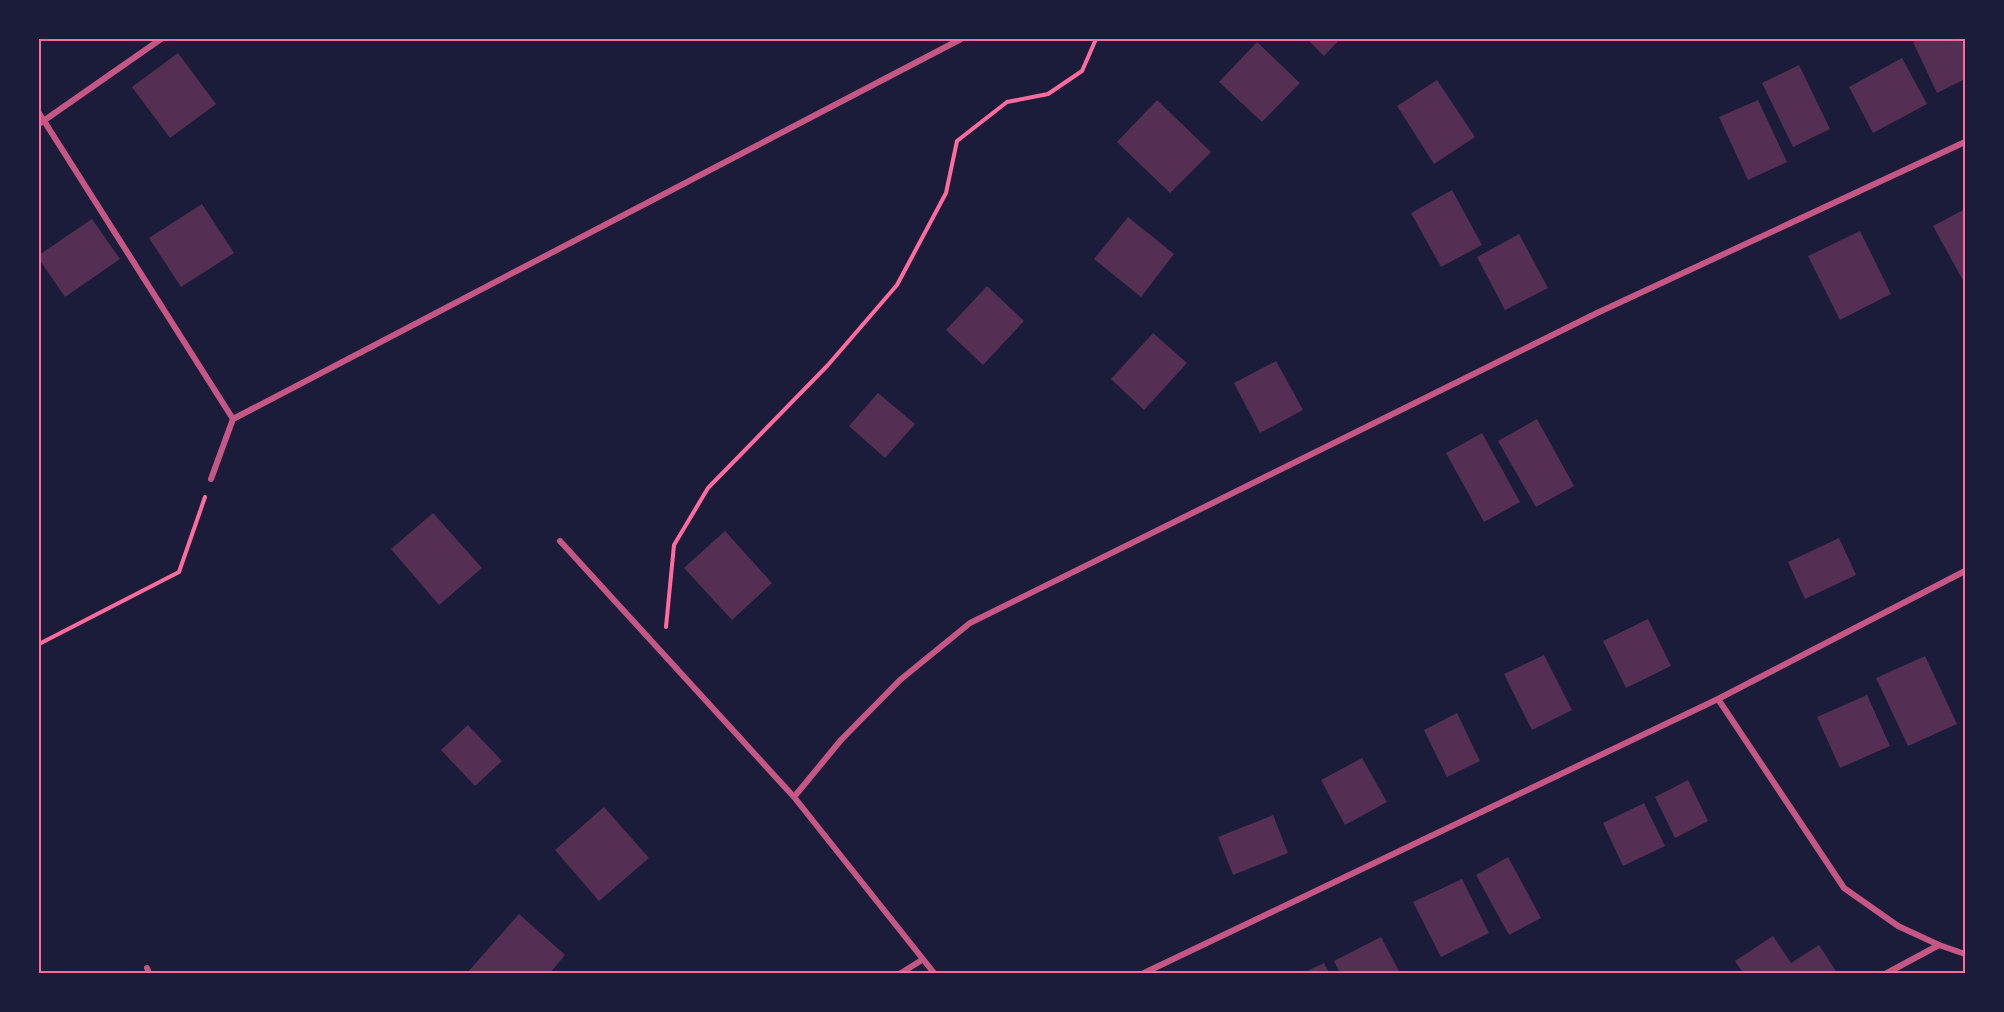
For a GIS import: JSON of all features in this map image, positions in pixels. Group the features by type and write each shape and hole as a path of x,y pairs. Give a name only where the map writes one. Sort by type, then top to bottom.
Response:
{"street":[{"path":"41,122 161,39"},
{"path":"211,479 233,419 961,39"},
{"path":"39,113 41,122 233,419"},
{"path":"794,797 841,740 900,680 970,623 1597,313 1965,142"},
{"path":"560,541 794,797 921,960 934,973"},
{"path":"1144,973 1718,699 1965,571"},
{"path":"1718,699 1844,888 1898,926 1965,954"},
{"path":"1887,973 1939,945"},
{"path":"901,973 921,960"}],"path":[{"path":"663,656 674,544 708,488 828,365 897,285 946,193 957,141 1007,102 1048,94 1082,71 1096,39"},
{"path":"39,644 179,572 211,479"}],"building":[{"path":"1307,39 1340,39 1324,56"},
{"path":"1919,39 1961,39 1965,48 1965,79 1937,93 1913,42"},
{"path":"1257,42 1300,83 1262,122 1219,82"},
{"path":"178,53 216,104 170,138 132,87"},
{"path":"1902,58 1927,104 1873,133 1849,87"},
{"path":"1799,65 1830,129 1793,147 1762,83"},
{"path":"1437,80 1475,137 1434,164 1397,106"},
{"path":"1157,100 1211,152 1170,193 1117,142"},
{"path":"1758,100 1787,162 1748,180 1719,117"},
{"path":"1452,190 1482,245 1441,267 1411,213"},
{"path":"202,204 234,253 181,287 149,238"},
{"path":"1965,209 1965,284 1933,226"},
{"path":"1128,217 1174,254 1141,297 1094,259"},
{"path":"92,219 120,259 65,297 39,259 39,255"},
{"path":"1860,231 1891,294 1840,320 1808,256"},
{"path":"1519,234 1548,288 1505,310 1477,257"},
{"path":"987,286 1024,321 983,365 946,330"},
{"path":"1153,333 1187,363 1144,410 1111,379"},
{"path":"1276,361 1303,410 1260,433 1234,383"},
{"path":"878,393 915,424 885,458 849,426"},
{"path":"1537,419 1574,486 1536,507 1498,441"},
{"path":"1482,433 1520,502 1484,522 1446,453"},
{"path":"433,513 482,568 439,605 391,549"},
{"path":"725,531 772,583 732,620 684,568"},
{"path":"1839,538 1856,575 1805,599 1788,562"},
{"path":"1648,619 1671,666 1626,688 1603,641"},
{"path":"1544,655 1572,710 1532,730 1504,674"},
{"path":"1925,656 1957,724 1908,746 1876,678"},
{"path":"1867,695 1890,746 1840,768 1817,717"},
{"path":"1457,713 1480,761 1447,777 1424,730"},
{"path":"468,725 502,761 475,786 441,750"},
{"path":"1362,758 1387,802 1345,825 1321,780"},
{"path":"1688,780 1708,821 1675,838 1655,797"},
{"path":"1644,803 1665,846 1623,866 1603,823"},
{"path":"604,807 649,858 599,901 555,850"},
{"path":"1273,815 1288,853 1233,875 1218,837"},
{"path":"1508,857 1541,918 1509,935 1476,875"},
{"path":"1462,879 1489,933 1441,957 1413,902"},
{"path":"519,914 565,955 550,973 467,973"},
{"path":"1773,936 1791,963 1819,945 1837,973 1743,973 1735,961"},
{"path":"1381,937 1400,973 1340,973 1334,961"},
{"path":"1324,963 1329,973 1303,973"}]}
